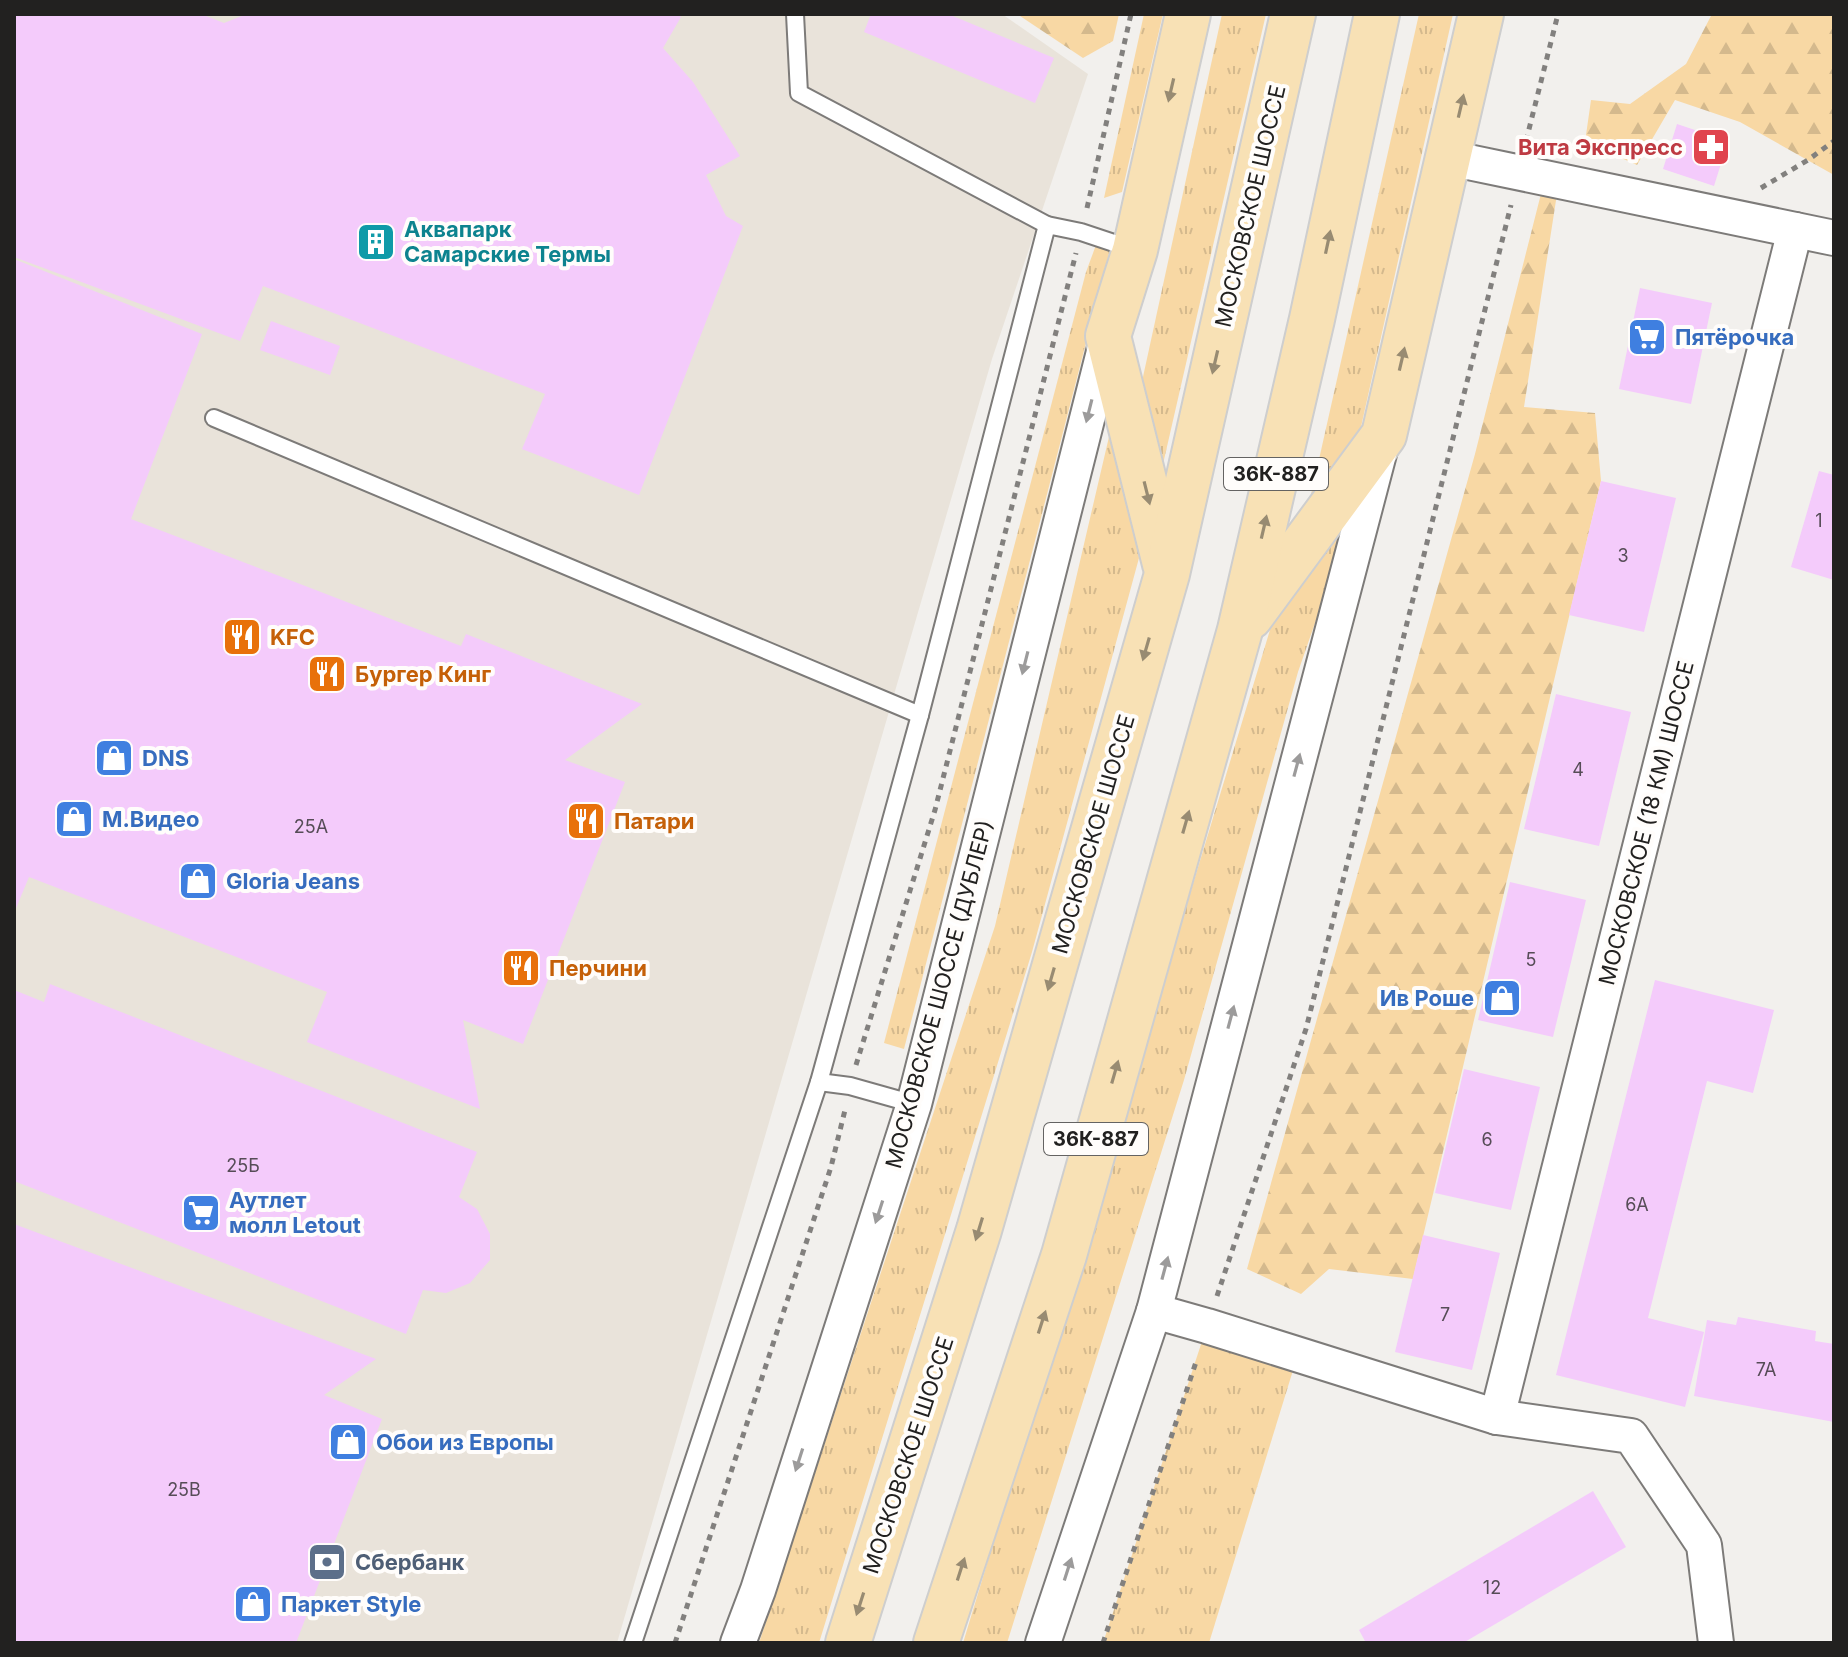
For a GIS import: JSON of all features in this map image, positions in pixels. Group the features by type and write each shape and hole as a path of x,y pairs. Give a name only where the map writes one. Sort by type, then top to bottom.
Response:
{"main road":[{"path":"1167,574 1108,336 1135,250 1188,14"},
{"name":"МОСКОВСКОЕ ШОССЕ","path":"848,1643 979,1230 1167,574 1293,14"},
{"name":"36К-887","path":"936,1643 1064,1255 1240,630 1377,14"},
{"path":"1240,630 1384,435 1481,14"}],"street":[{"path":"1449,158 1834,238"},
{"name":"МОСКОВСКОЕ (18 КМ) ШОССЕ","path":"1497,1417 1795,230"},
{"name":"МОСКОВСКОЕ ШОССЕ (ДУБЛЕР)","path":"738,1643 758,1590 914,1104 1108,336"},
{"path":"1043,1643 1154,1311 1384,435"},
{"path":"1154,1311 1497,1417 1631,1436 1704,1545 1716,1643"}],"lane":[{"path":"795,14 799,93 1047,225 1081,232 1135,250"},
{"path":"633,1643 819,1082 920,715 1047,225"},
{"path":"214,418 920,715"},
{"path":"819,1082 850,1086 914,1104"}],"path":[{"path":"675,1643 831,1167 850,1086 935,810 1081,232 1131,14"},
{"path":"1103,1643 1306,1029 1558,14"},
{"path":"1717,212 1808,160 1834,141"}],"shaded area":[{"path":"14,14 1002,14 1088,74 992,359 617,1643 14,1643"}],"green space":[{"path":"1017,14 1119,14 1113,41 1083,58"},
{"path":"1144,14 1163,14 1122,192 1104,198"},
{"path":"1222,14 1266,14 1158,486 1136,409"},
{"path":"1419,14 1453,14 1361,427 1309,504"},
{"path":"1712,14 1834,14 1834,175 1740,122 1675,100 1637,165 1585,142 1591,100 1630,104 1686,64"},
{"path":"1545,178 1559,181 1524,407 1595,413 1601,481 1413,1279 1329,1269 1301,1294 1247,1269 1475,454"},
{"path":"1112,242 904,1049 884,1043 1086,272 1096,245"},
{"path":"1115,411 1139,558 1032,952 819,1643 759,1643 995,926"},
{"path":"1363,485 1298,672 1184,1080 1007,1643 963,1643 1276,610"},
{"path":"1207,1326 1298,1354 1209,1643 1103,1643"}],"building":[{"name":"Аквапарк Самарские Термы","path":"14,14 201,14 224,23 247,14 677,14 681,17 663,48 693,82 740,156 706,175 726,216 743,226 639,495 522,449 545,394 263,286 240,341 14,257"},
{"path":"871,14 948,14 1054,58 1035,103 864,32"},
{"path":"1677,124 1728,141 1714,186 1663,169"},
{"path":"14,259 202,334 131,519 461,646 466,634 642,704 565,760 625,782 523,1044 463,1020 480,1109 307,1042 327,992 29,877 14,913"},
{"path":"1640,288 1712,303 1691,404 1619,389"},
{"path":"271,321 340,346 330,375 260,350"},
{"path":"1819,471 1834,475 1834,580 1791,567"},
{"path":"1601,481 1676,498 1644,632 1569,615"},
{"path":"1556,694 1631,712 1599,846 1524,829"},
{"path":"1510,882 1586,900 1553,1037 1478,1020"},
{"path":"1655,980 1774,1010 1753,1093 1707,1081 1648,1318 1704,1332 1685,1407 1556,1375"},
{"path":"50,984 477,1152 459,1197 477,1209 490,1234 490,1260 470,1283 446,1293 423,1290 406,1334 14,1181 14,990 44,1002"},
{"path":"1464,1069 1540,1087 1511,1210 1435,1193"},
{"path":"14,1224 376,1359 324,1395 382,1419 296,1643 14,1643"},
{"path":"1423,1235 1500,1253 1472,1370 1395,1352"},
{"path":"1738,1317 1816,1331 1815,1341 1834,1344 1834,1422 1694,1396 1707,1320 1736,1325"},
{"path":"1593,1491 1626,1547 1463,1643 1366,1643 1359,1630"}],"place":[{"name":"Вита Экспресс","path":"1711,147"},
{"name":"Аквапарк Самарские Термы","path":"376,242"},
{"name":"Пятёрочка","path":"1647,337"},
{"name":"KFC","path":"242,637"},
{"name":"Бургер Кинг","path":"327,674"},
{"name":"DNS","path":"114,758"},
{"name":"М.Видео","path":"74,819"},
{"name":"Патари","path":"586,821"},
{"name":"Gloria Jeans","path":"198,881"},
{"name":"Перчини","path":"521,968"},
{"name":"Ив Роше","path":"1502,998"},
{"name":"Аутлет молл Letout","path":"201,1213"},
{"name":"Обои из Европы","path":"348,1442"},
{"name":"Сбербанк","path":"327,1562"},
{"name":"Паркет Style","path":"253,1604"}]}
